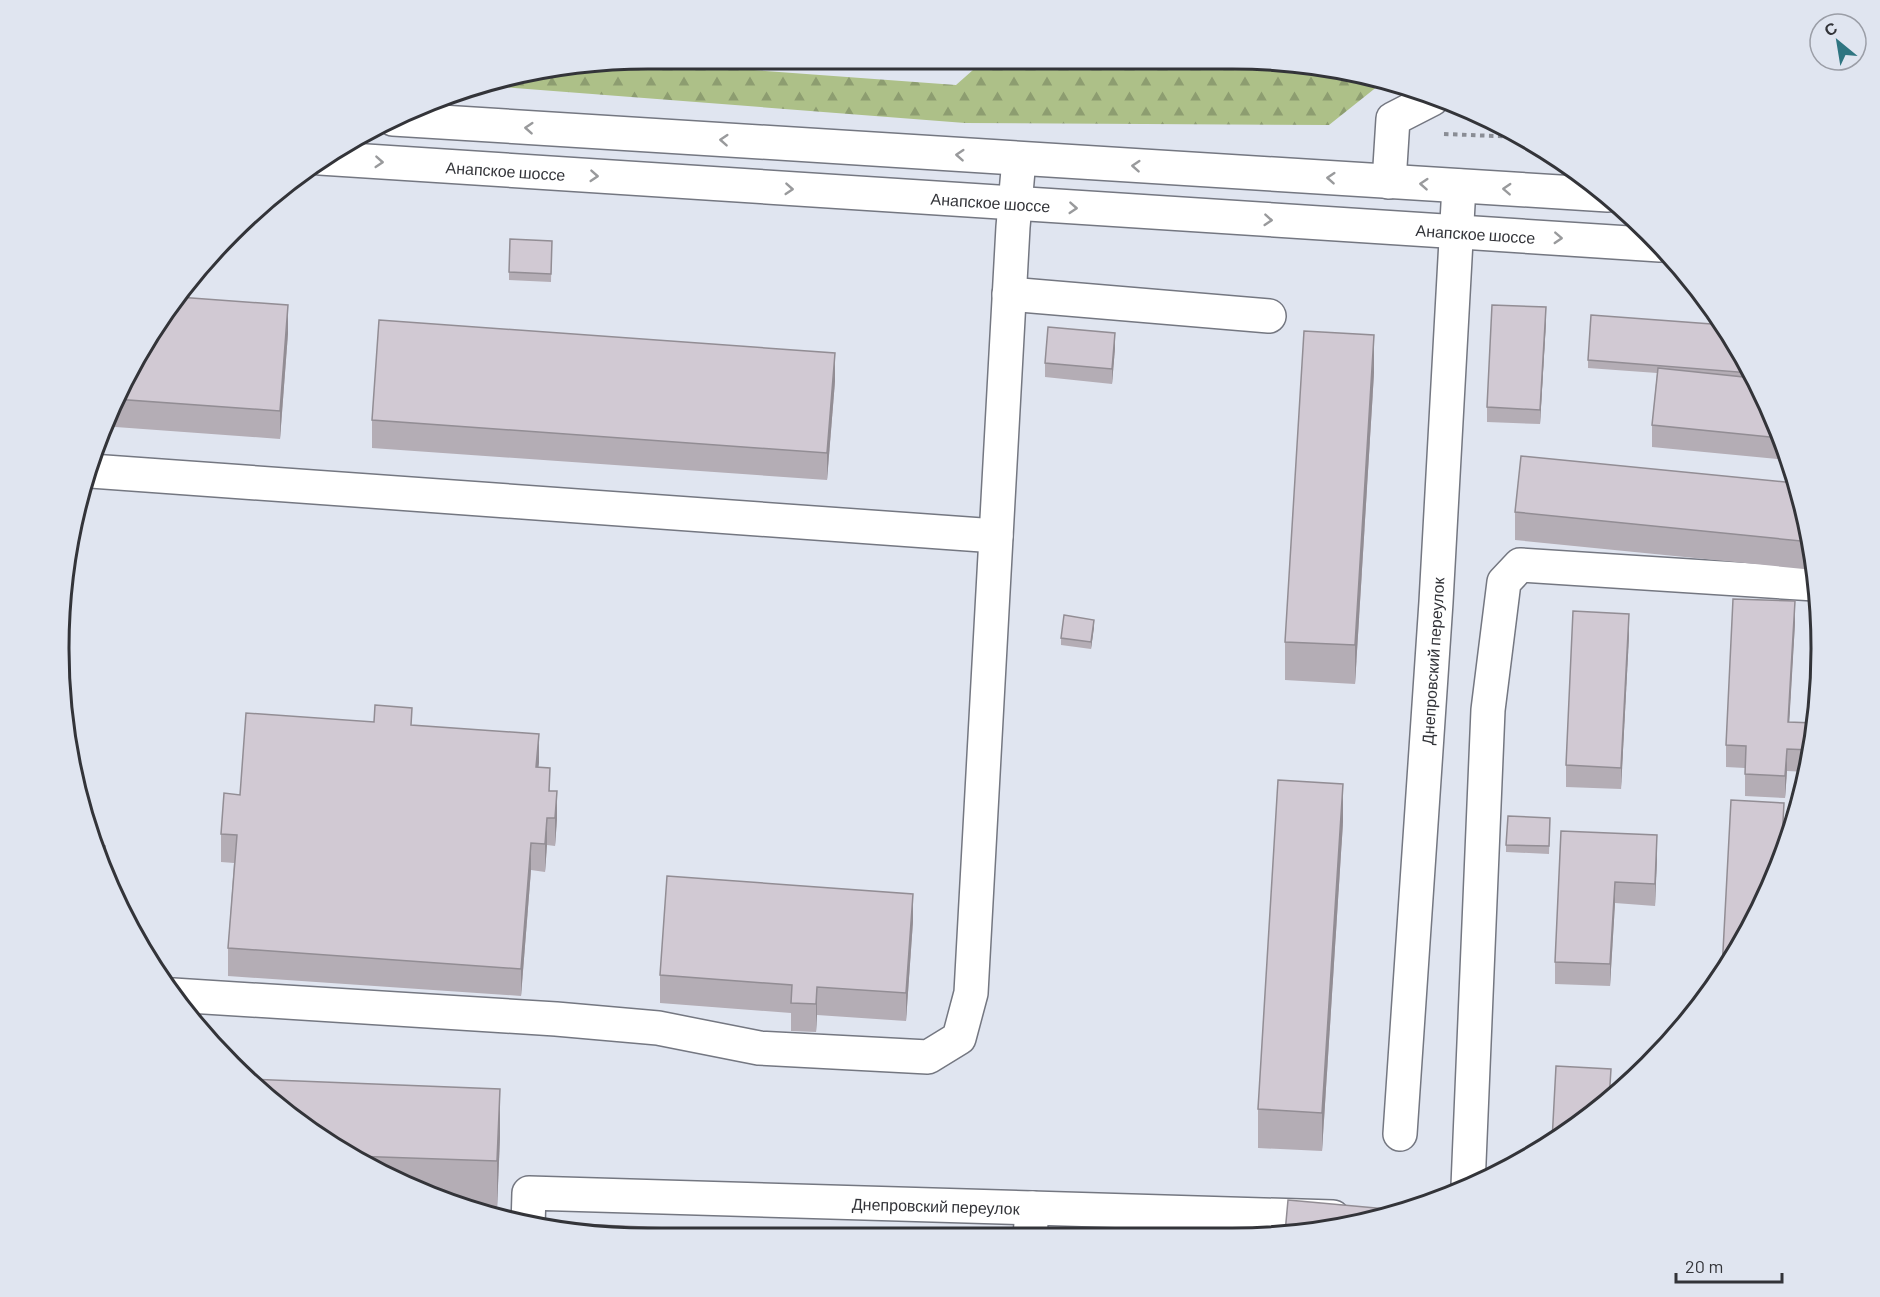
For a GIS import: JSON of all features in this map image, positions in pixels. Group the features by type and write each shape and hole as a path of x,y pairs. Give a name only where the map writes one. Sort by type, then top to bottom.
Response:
{"main road":[{"path":"1389,182 1393,119 1425,103"},
{"path":"411,120 1590,194"},
{"path":"185,996 658,1028 759,1048 928,1057 959,1038 971,993 1019,159"},
{"name":"Анапское шоссе","path":"338,160 1646,244"},
{"name":"Днепровский переулок","path":"1400,1134 1435,614 1459,186"},
{"path":"1010,294 1269,316"},
{"path":"97,471 996,536"},
{"path":"1468,1177 1488,710 1504,582 1520,565 1807,583"},
{"name":"Днепровский переулок","path":"528,1215 529,1193 1031,1223 1336,1218"}],"path":[{"path":"1392,131 1501,136"}],"green space":[{"path":"648,69 740,69 956,85 974,69 1232,69 1307,74 1376,88 1329,125 965,123 506,87 573,74"}],"building":[{"path":"510,239 552,241 551,274 509,272"},
{"path":"188,298 288,305 280,411 125,400 147,359"},
{"path":"1492,305 1546,307 1540,410 1487,407"},
{"path":"1591,315 1711,324 1740,372 1588,360"},
{"path":"379,320 835,353 827,453 372,420"},
{"path":"1048,327 1115,333 1112,369 1045,363"},
{"path":"1304,331 1374,335 1355,645 1285,642"},
{"path":"1658,368 1743,377 1771,437 1652,425"},
{"path":"1521,456 1786,482 1801,541 1515,512"},
{"path":"1733,599 1795,601 1788,722 1806,723 1802,750 1787,749 1785,776 1745,774 1746,746 1726,745"},
{"path":"1573,611 1629,614 1621,768 1566,765"},
{"path":"1064,615 1094,620 1091,642 1061,638"},
{"path":"375,705 412,708 411,725 539,734 536,767 550,768 549,791 557,791 555,818 547,818 545,844 531,843 521,969 228,948 237,835 221,834 224,793 240,795 246,713 374,722"},
{"path":"1278,780 1343,784 1322,1113 1258,1109"},
{"path":"1731,800 1784,803 1783,826 1767,870 1751,905 1723,954"},
{"path":"1508,816 1550,818 1549,846 1506,845"},
{"path":"1561,831 1657,835 1655,884 1615,882 1610,964 1555,962"},
{"path":"667,876 913,894 906,993 817,987 816,1004 791,1003 792,985 660,975"},
{"path":"1556,1066 1611,1069 1610,1087 1553,1130"},
{"path":"261,1080 500,1089 497,1161 371,1157 327,1130"},
{"path":"1288,1200 1380,1208 1345,1217 1286,1225"},
{"path":"587,1224 668,1228 611,1227"}]}
